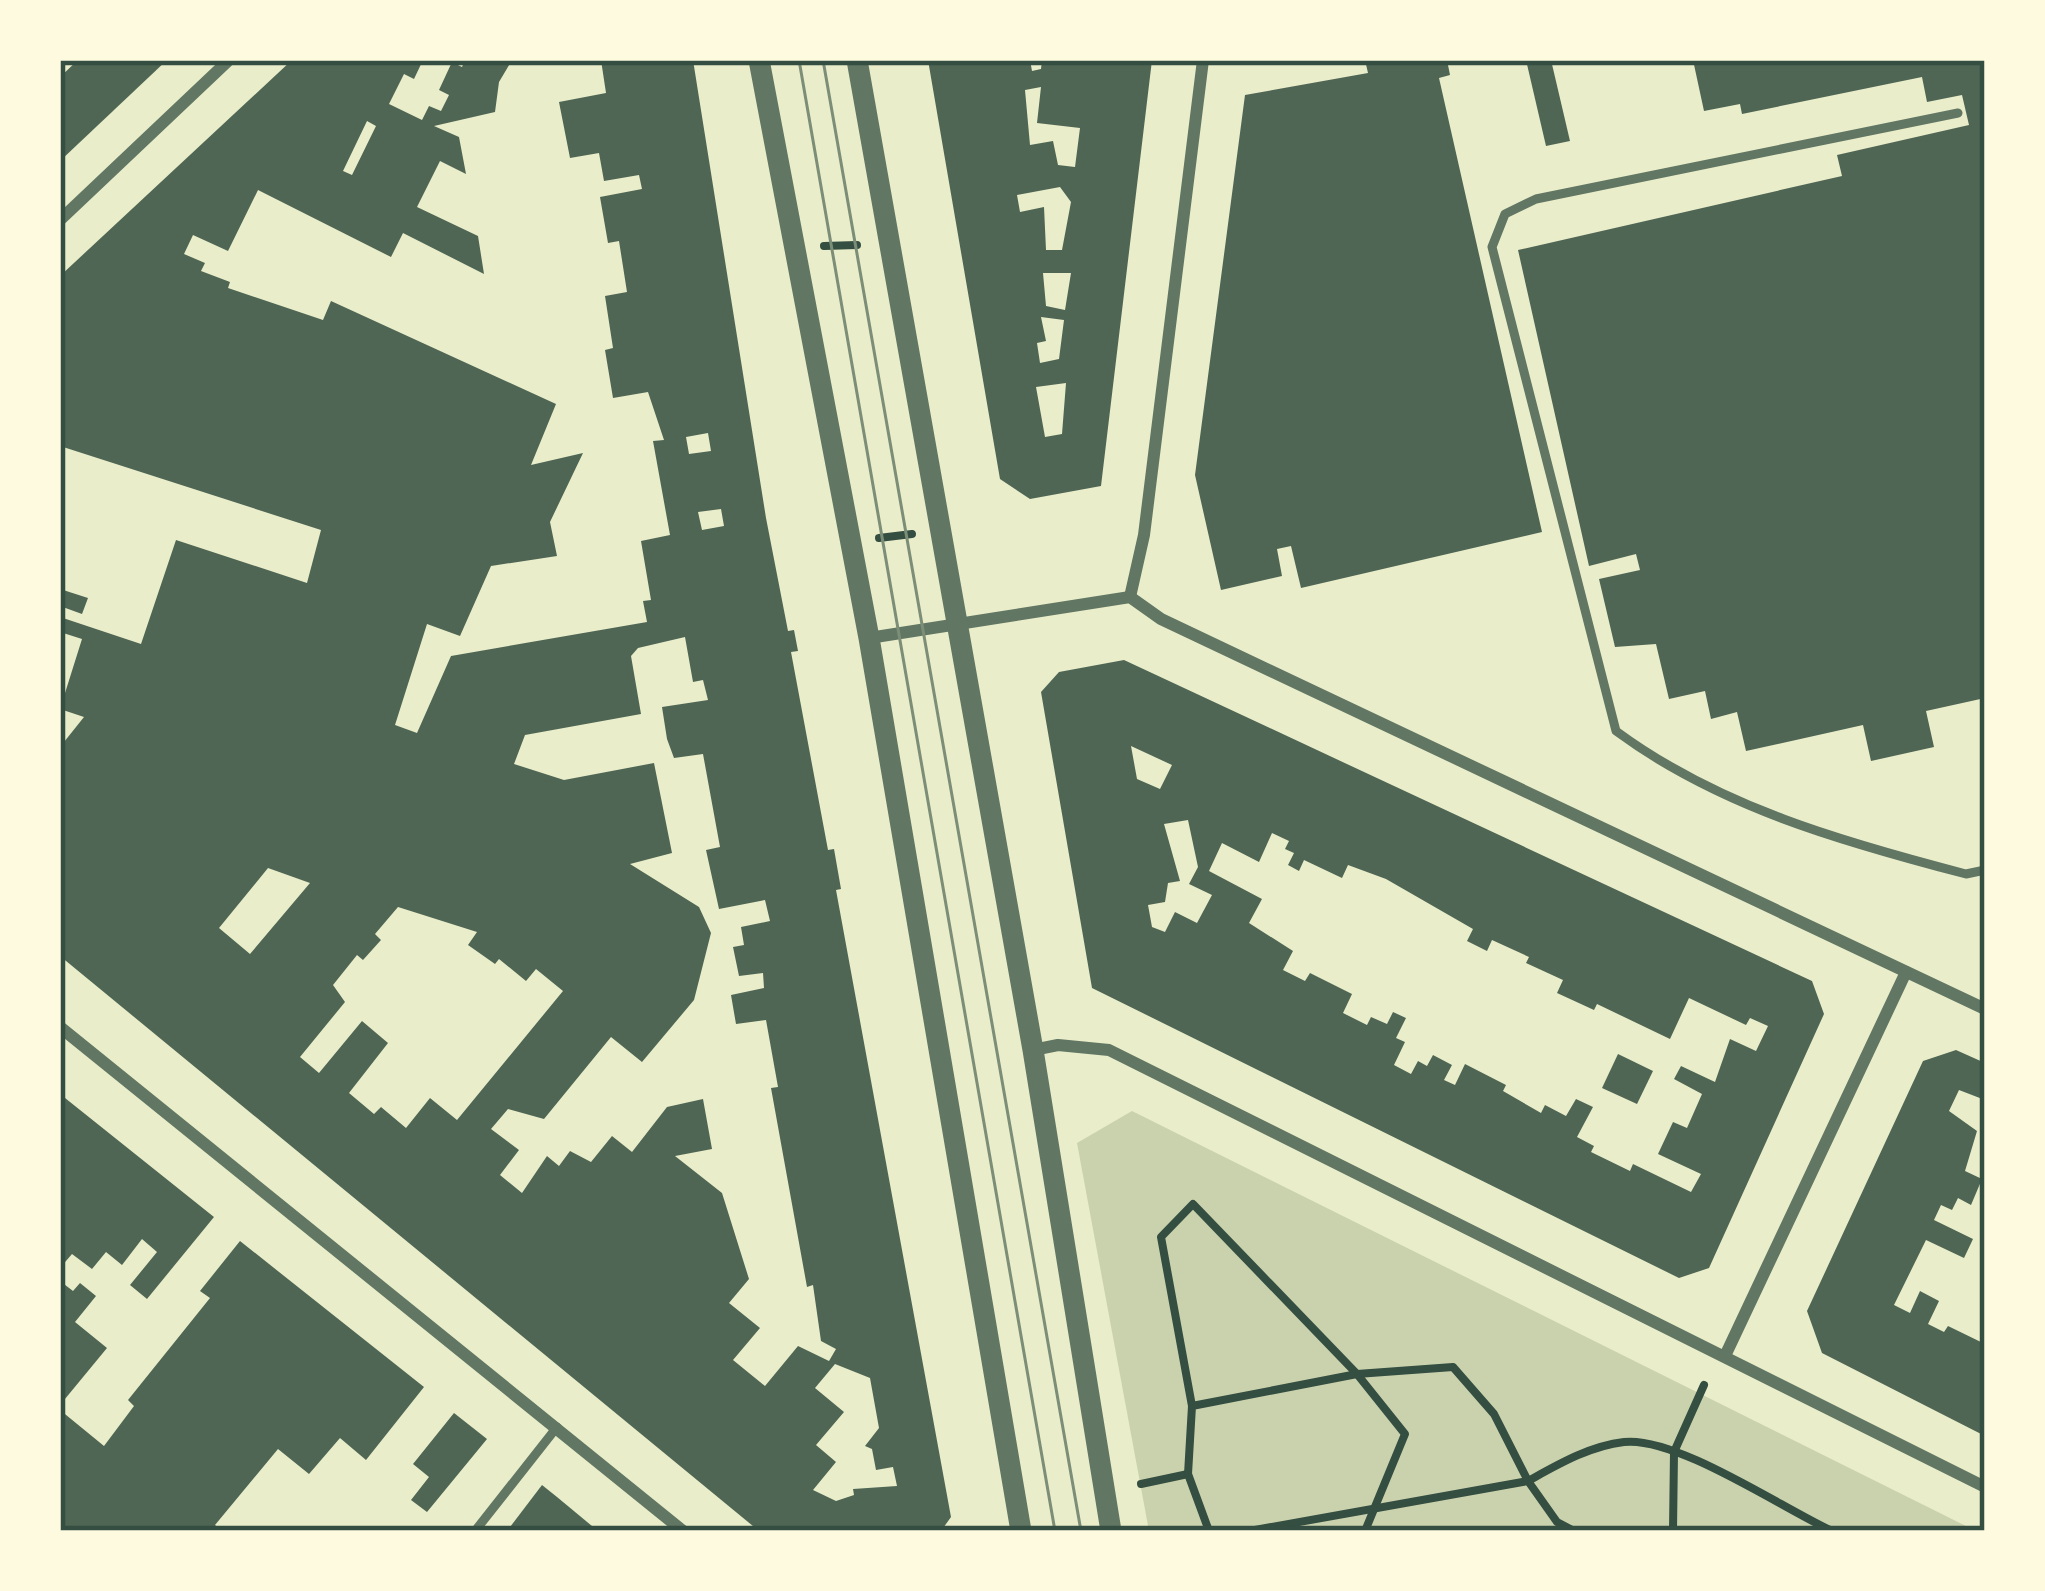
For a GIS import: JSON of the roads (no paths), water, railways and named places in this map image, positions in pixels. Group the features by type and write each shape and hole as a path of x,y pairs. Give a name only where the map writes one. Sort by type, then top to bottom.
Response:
{"street":[{"path":"60,220 229,60"},
{"path":"759,60 869,638 1022,1531"},
{"path":"857,60 1033,1050 1111,1531"},
{"path":"1130,598 1144,535 1203,60"},
{"path":"869,638 1130,598 1161,619 1985,1009"},
{"path":"1724,1356 1906,972"},
{"path":"60,1027 683,1531"},
{"path":"1033,1050 1058,1045 1109,1050 1985,1487"}],"lane":[{"path":"1958,113 1536,199 1505,214 1492,247 1616,731 1669,770 1834,840 1966,874 1985,870"},
{"path":"475,1531 557,1427"}],"tram line":[{"path":"799,60 1055,1531"},
{"path":"823,60 1081,1531"}]}
